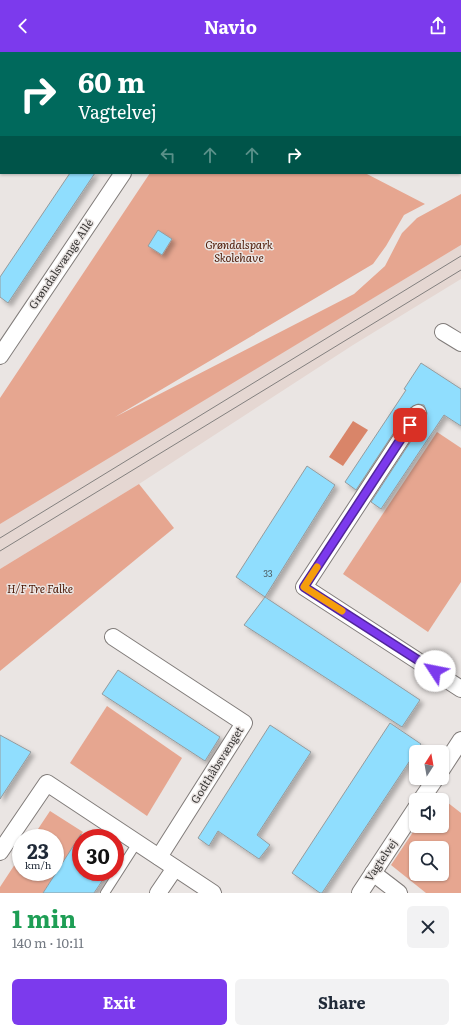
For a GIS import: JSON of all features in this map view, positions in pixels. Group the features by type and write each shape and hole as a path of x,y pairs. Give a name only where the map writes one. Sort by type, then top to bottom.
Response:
{"street":[{"name":"Grøndalsvænge Allé","path":"0,356 122,174"},
{"path":"443,332 461,343"},
{"path":"418,413 304,587 461,689"},
{"name":"Godthåbsvænget","path":"113,637 244,723 159,857"},
{"path":"449,758 461,740"},
{"path":"0,852 47,783 213,893"},
{"name":"Vagtelvej","path":"360,893 409,819"},
{"path":"158,893 175,868"},
{"path":"373,873 399,893"}],"lane":[{"path":"105,893 137,843"}],"shaded area":[{"path":"461,245 461,279 353,345 139,484 0,569 0,523"},
{"path":"353,421 368,430 343,466 329,457"}],"green space":[{"name":"Grøndalspark Skolehave","path":"149,174 367,174 425,204 404,215 386,246 373,264 115,417 354,294 385,266 402,233 417,218 461,194 461,245 0,524 0,398"},
{"path":"437,432 461,448 461,582 428,632 343,574"},
{"name":"H/F Tre Falke","path":"139,484 174,528 0,671 0,569"},
{"path":"107,706 182,758 147,816 70,763"},
{"path":"449,804 461,813 461,893 426,893 411,881 449,881 449,841 409,841 409,879 391,865 412,833 449,833"},
{"path":"50,811 78,829 72,829 72,849 64,861 64,829 38,829"},
{"path":"12,869 12,881 51,881 43,893 0,893 0,887"}],"building":[{"path":"69,174 94,174 8,303 0,297 0,277"},
{"path":"158,230 172,239 162,255 148,246"},
{"path":"421,363 461,389 461,426 444,415 381,509 371,502 426,418 427,413 424,405 418,404 410,408 356,490 345,482 406,390 404,389"},
{"path":"307,466 335,485 265,597 236,577"},
{"path":"265,597 420,700 402,727 244,625"},
{"path":"118,670 220,737 205,761 102,694"},
{"path":"390,723 421,744 409,745 409,762 322,893 292,873"},
{"path":"270,725 311,752 257,835 270,845 259,859 218,831 209,846 198,838"},
{"path":"0,735 31,752 0,799"},
{"path":"72,848 72,881 102,881 94,893 43,893 51,881 64,881 64,860"}],"tram line":[{"path":"0,538 461,256"},
{"path":"0,551 461,270"}],"slow traffic":[{"path":"317,567 304,587 342,611"}],"route":[{"path":"410,425 304,587 435,671"}]}
